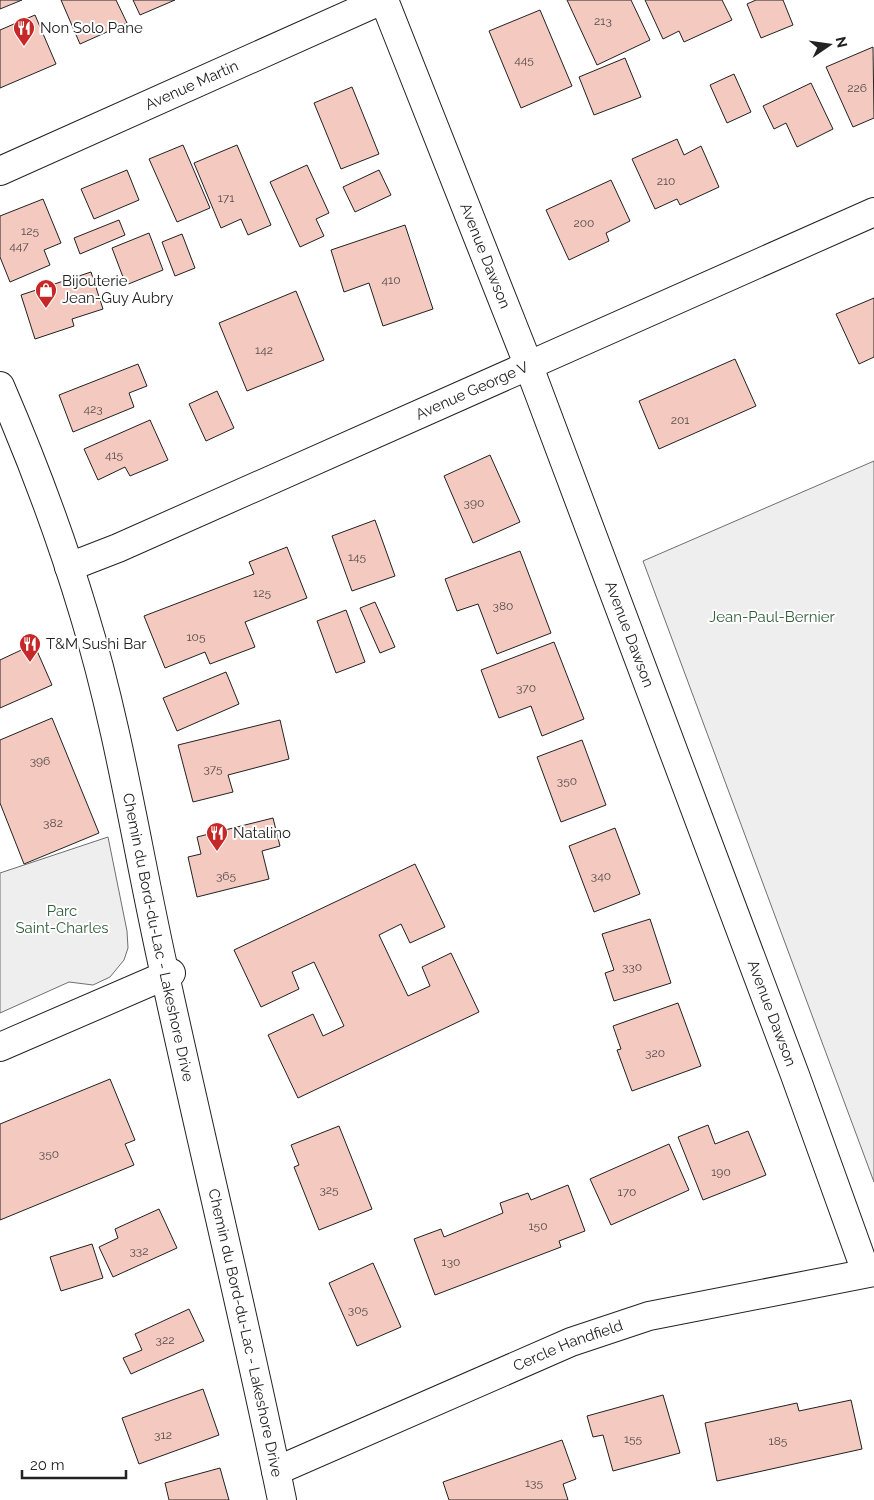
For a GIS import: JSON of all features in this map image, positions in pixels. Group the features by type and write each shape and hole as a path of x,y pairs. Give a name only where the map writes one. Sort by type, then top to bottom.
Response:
{"street":[{"name":"Avenue Martin","path":"0,171 383,0"},
{"name":"Avenue Dawson","path":"383,0 528,364 870,1272"},
{"name":"Avenue George V","path":"69,567 127,544 528,364 874,212"},
{"name":"Chemin du Bord-du-Lac - Lakeshore Drive","path":"0,386 21,436 69,567 87,623 126,784 282,1500"},
{"path":"0,1047 168,975"},
{"name":"Cercle Handfield","path":"276,1471 571,1342 649,1316 870,1272"}],"green space":[{"name":"Jean-Paul-Bernier","path":"874,461 874,1182 643,561"},
{"name":"Parc Saint-Charles","path":"108,837 127,931 128,948 124,960 110,977 93,985 69,982 0,1013 0,873"}],"building":[{"path":"0,0 22,0 0,9"},
{"path":"61,0 116,0 127,23 80,44"},
{"path":"133,0 175,0 140,15"},
{"path":"567,0 631,0 650,40 597,65"},
{"path":"645,0 722,0 732,20 684,42 679,31 663,39"},
{"path":"756,0 783,0 793,25 761,38 747,4"},
{"path":"540,10 572,86 521,108 489,31"},
{"name":"Non Solo Pane","path":"35,15 56,64 0,88 0,30"},
{"path":"873,47 874,118 853,127 826,67"},
{"path":"625,58 641,97 594,115 579,77"},
{"path":"734,74 751,112 727,123 710,85"},
{"path":"811,83 833,129 797,147 786,123 774,129 763,106"},
{"path":"352,87 379,154 341,169 314,103"},
{"path":"677,139 684,155 701,146 719,187 680,205 677,199 655,209 632,159"},
{"path":"183,145 210,208 177,222 149,159"},
{"path":"237,145 271,225 248,235 241,219 221,228 194,163"},
{"path":"307,165 329,213 316,219 324,236 300,247 270,182"},
{"path":"127,170 139,200 94,219 81,189"},
{"path":"379,170 391,195 355,212 343,187"},
{"path":"611,180 630,221 606,233 609,241 569,260 546,210"},
{"path":"43,199 61,243 44,250 50,265 10,282 0,257 0,216"},
{"path":"119,220 125,235 80,254 74,238"},
{"path":"405,225 433,309 383,326 369,283 344,292 331,250"},
{"path":"149,233 163,270 126,285 112,248"},
{"path":"182,234 195,268 175,276 162,242"},
{"path":"91,272 103,309 72,319 74,326 35,339 21,295"},
{"path":"296,291 324,360 247,391 219,323"},
{"path":"874,298 874,357 859,364 836,314"},
{"path":"735,359 756,406 659,449 639,401"},
{"path":"138,364 147,386 129,393 134,407 73,432 59,395"},
{"path":"217,391 234,428 206,441 189,404"},
{"path":"150,420 168,460 130,476 125,467 98,480 84,449"},
{"path":"490,455 520,522 473,543 444,476"},
{"path":"375,520 395,576 352,591 332,536"},
{"path":"287,547 307,598 245,622 255,647 210,664 205,652 165,668 144,616 254,574 249,562"},
{"path":"520,551 551,633 497,654 478,604 457,611 445,579"},
{"path":"375,602 395,647 380,653 360,608"},
{"path":"346,610 365,662 336,673 317,621"},
{"path":"554,642 584,719 542,736 531,706 499,718 481,670"},
{"path":"34,644 52,685 0,708 0,660"},
{"path":"226,672 239,704 177,731 163,698"},
{"path":"52,718 99,833 24,864 0,803 0,740"},
{"path":"280,720 289,759 228,775 233,792 193,802 178,745"},
{"path":"582,740 606,805 561,822 537,757"},
{"path":"273,818 280,846 262,851 269,879 197,897 188,857 201,854 197,837"},
{"path":"615,828 640,894 594,912 569,846"},
{"path":"415,864 445,927 410,943 401,924 379,935 408,996 430,986 422,967 451,953 479,1012 298,1098 268,1035 313,1014 323,1036 344,1026 314,962 292,972 299,989 261,1007 234,950"},
{"path":"650,919 671,983 614,1001 605,973 614,970 602,934"},
{"path":"678,1003 701,1066 632,1091 617,1050 621,1049 613,1026"},
{"path":"110,1079 135,1140 125,1144 134,1165 0,1220 0,1124"},
{"path":"708,1125 715,1144 748,1131 766,1175 703,1200 678,1137"},
{"path":"339,1126 372,1209 319,1230 294,1167 299,1165 291,1145"},
{"path":"669,1144 689,1190 611,1225 590,1179"},
{"path":"568,1185 585,1231 559,1241 561,1247 435,1295 414,1239 441,1229 444,1237 503,1213 500,1203 528,1193 531,1200"},
{"path":"159,1209 177,1248 113,1277 99,1247 118,1238 115,1229"},
{"path":"92,1244 103,1278 61,1291 50,1257"},
{"path":"373,1263 401,1327 357,1346 329,1283"},
{"path":"189,1309 204,1341 131,1374 123,1358 142,1350 135,1334"},
{"path":"203,1389 219,1435 139,1464 122,1418"},
{"path":"663,1395 680,1453 613,1471 603,1435 593,1437 587,1416"},
{"path":"851,1400 862,1449 717,1481 705,1423 797,1403 799,1411"},
{"path":"562,1440 576,1479 563,1484 568,1500 449,1500 443,1482"},
{"path":"220,1468 229,1500 169,1500 165,1483"}],"place":[{"name":"Non Solo Pane","path":"24,47"},
{"name":"Bijouterie Jean-Guy Aubry","path":"46,309"},
{"name":"T&M Sushi Bar","path":"30,663"},
{"name":"Natalino","path":"217,852"}]}
